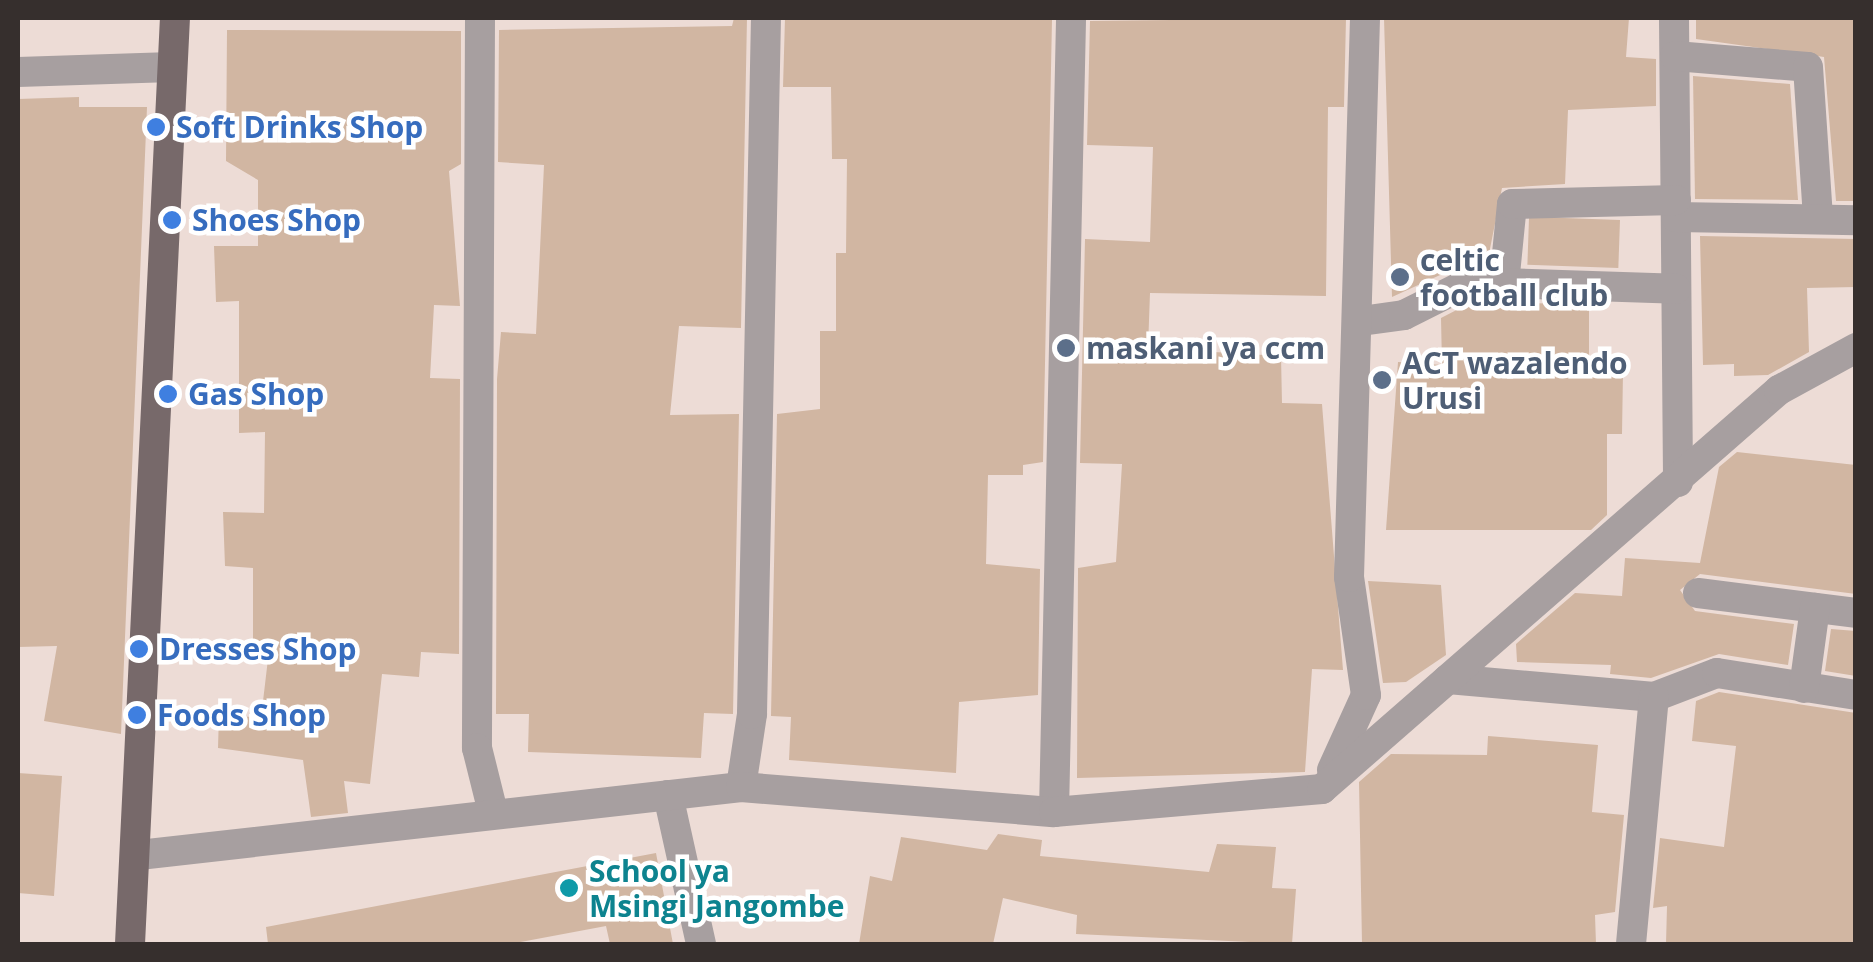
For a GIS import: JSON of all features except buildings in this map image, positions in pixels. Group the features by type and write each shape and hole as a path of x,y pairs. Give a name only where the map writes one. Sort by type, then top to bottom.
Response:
{"main road":[{"path":"130,944 139,854 174,18"}],"street":[{"path":"480,18 477,748 494,812"},
{"path":"742,787 752,714 766,18"},
{"path":"1054,812 1071,18"},
{"path":"1322,789 1366,694 1349,577 1361,321 1365,18"},
{"path":"1674,18 1678,482"},
{"path":"1674,56 1808,68 1818,220"},
{"path":"18,72 172,66"},
{"path":"1504,284 1512,204 1676,208 1856,220"},
{"path":"1361,321 1404,316 1470,282 1676,289"},
{"path":"139,854 742,787 1054,812 1322,789 1779,390 1856,348"},
{"path":"1698,593 1856,613"},
{"path":"1804,688 1814,608"},
{"path":"1448,679 1654,697 1718,673 1856,695"},
{"path":"1630,944 1654,697"},
{"path":"668,794 701,944"}],"place":[{"name":"Soft Drinks Shop","path":"156,127"},
{"name":"Shoes Shop","path":"172,220"},
{"name":"celtic football club","path":"1400,277"},
{"name":"maskani ya ccm","path":"1066,348"},
{"name":"ACT wazalendo Urusi","path":"1382,380"},
{"name":"Gas Shop","path":"168,394"},
{"name":"Dresses Shop","path":"139,649"},
{"name":"Foods Shop","path":"137,715"},
{"name":"School ya Msingi Jangombe","path":"569,888"}]}
